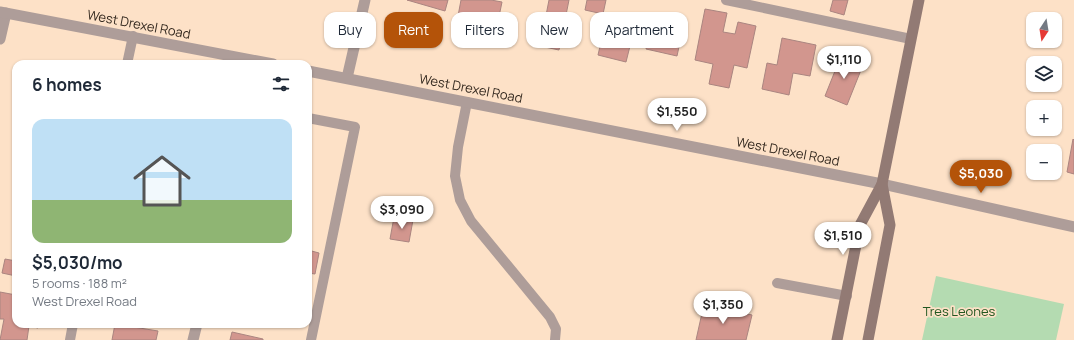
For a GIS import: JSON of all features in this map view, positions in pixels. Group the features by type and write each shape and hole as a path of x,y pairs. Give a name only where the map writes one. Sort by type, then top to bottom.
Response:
{"main road":[{"path":"837,340 860,225 882,184 918,0"},
{"path":"868,340 890,224 882,184"}],"street":[{"path":"347,78 365,0"},
{"path":"0,39 3,12"},
{"name":"West Drexel Road","path":"3,12 133,36 241,60"},
{"name":"West Drexel Road","path":"312,72 882,184 1074,227"},
{"path":"193,340 195,328"}],"lane":[{"path":"726,0 911,39"},
{"path":"128,60 133,36"},
{"path":"468,102 458,147 455,176 460,200 471,221 550,317 556,329 555,340"},
{"path":"311,340 355,127 312,119"},
{"path":"777,283 847,296"},
{"path":"70,340 72,328"}],"green space":[{"name":"Tres Leones","path":"936,276 1064,304 1056,340 922,340"}],"building":[{"path":"407,0 448,0 445,11"},
{"path":"461,0 491,0 502,2 500,12 459,12"},
{"path":"549,0 569,0 567,12 547,12"},
{"path":"587,0 606,0 603,12 585,10"},
{"path":"833,0 848,0 844,15 830,11"},
{"path":"705,9 727,13 723,32 735,34 738,22 756,26 747,68 734,65 729,88 709,84 713,64 695,60"},
{"path":"782,38 816,45 810,76 793,73 789,95 762,89 767,63 777,65"},
{"path":"600,48 630,48 626,62 598,55"},
{"path":"646,48 679,48 677,56"},
{"path":"841,56 863,65 847,105 825,96"},
{"path":"1073,139 1074,140 1074,174 1067,172"},
{"path":"394,217 413,220 409,242 390,239"},
{"path":"312,251 319,253 315,274 312,274"},
{"path":"5,259 12,260 12,275 2,273"},
{"path":"0,292 12,294 12,328 29,328 27,340 0,340 4,319 0,319"},
{"path":"704,304 752,315 746,340 696,340"},
{"path":"114,328 140,328 158,331 156,340 112,340"},
{"path":"232,332 263,339 263,340 230,340"}]}
